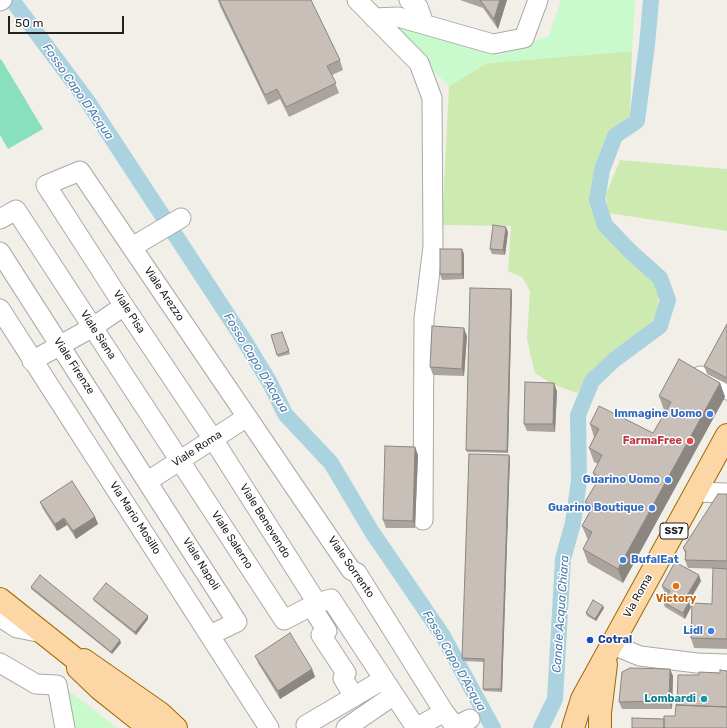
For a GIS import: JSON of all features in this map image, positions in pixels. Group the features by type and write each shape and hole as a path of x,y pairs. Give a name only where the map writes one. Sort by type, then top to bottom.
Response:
{"main road":[{"name":"Via Roma","path":"610,649 727,434"},
{"path":"0,599 78,662"},
{"name":"SS7","path":"573,728 582,699 610,649"},
{"path":"600,728 600,713 610,649"},
{"path":"78,662 85,660 160,713 176,728"},
{"path":"78,662 78,668 100,689 149,728"}],"street":[{"path":"357,0 419,63 432,98 434,247 424,319 423,520"},
{"path":"409,0 418,7 424,24"},
{"path":"374,18 398,17 493,44 524,38 538,0"},
{"name":"Viale Arezzo","path":"46,185 80,171 247,417"},
{"name":"Viale Pisa","path":"46,185 124,306 213,439"},
{"name":"Viale Siena","path":"0,219 16,210 179,460"},
{"path":"132,247 181,218"},
{"name":"Viale Firenze","path":"0,252 148,481"},
{"path":"32,360 93,327 124,306"},
{"name":"Via Mario Mosillo","path":"0,309 269,728"},
{"path":"684,367 727,390"},
{"name":"Viale Roma","path":"148,481 247,417"},
{"name":"Viale Sorrento","path":"247,417 352,570 357,573 444,712 455,726 470,719"},
{"name":"Viale Benevendo","path":"213,439 314,604 327,631 321,635 346,673 343,678 354,697"},
{"name":"Viale Salerno","path":"179,460 284,620 314,604"},
{"name":"Viale Napoli","path":"148,481 237,622 210,635"},
{"path":"695,492 727,493"},
{"path":"314,604 331,599 416,728 444,712"},
{"path":"0,617 17,628 43,633"},
{"path":"610,649 640,656 697,663 727,664"},
{"path":"0,663 36,684 57,685 65,728"},
{"path":"304,727 384,679"},
{"path":"100,689 129,720 140,728"},
{"path":"346,728 394,695"}],"green space":[{"path":"561,0 635,0 632,51 487,63 449,86 392,31 396,22 500,55 549,36"},
{"path":"632,51 630,115 611,131 597,169 594,201 603,226 629,255 657,280 659,296 657,314 645,331 605,358 577,393 552,384 535,373 527,339 530,291 522,277 508,271 511,226 442,225 449,86 487,63"},
{"path":"1,59 43,129 8,149 0,135"},
{"path":"620,160 727,169 727,231 608,213 606,194"},
{"path":"64,687 117,728 74,728"}],"building":[{"path":"219,0 311,0 340,60 327,66 336,83 286,107 277,89 265,95"},
{"path":"480,0 500,0 494,19"},
{"path":"493,225 506,227 503,250 490,249"},
{"path":"440,249 462,249 462,274 440,274"},
{"path":"470,288 511,289 507,451 466,450"},
{"path":"727,324 727,378 704,366"},
{"path":"432,326 464,328 462,369 430,367"},
{"path":"282,332 289,351 277,355 271,335"},
{"path":"679,359 720,383 618,569 583,549 592,532 582,526 593,506 585,502 600,477 593,473 602,455 589,448 599,429 590,424 599,406 653,433 671,402 659,396"},
{"path":"525,382 554,383 553,424 524,424"},
{"path":"385,446 415,447 413,521 383,520"},
{"path":"469,454 509,455 501,689 483,689 484,659 462,658"},
{"path":"72,481 95,517 73,531 64,518 55,524 40,502"},
{"path":"718,494 727,494 727,561 685,560 686,551 683,548"},
{"path":"675,562 699,575 685,599 689,602 683,613 663,602 670,591 662,586"},
{"name":"Lidl","path":"713,568 727,569 727,639 691,638 692,603 712,604"},
{"path":"40,575 120,640 111,652 31,587"},
{"path":"106,583 148,616 135,632 93,599"},
{"path":"593,600 603,606 595,619 586,613"},
{"path":"290,633 312,669 278,691 255,656"},
{"path":"630,668 670,669 669,701 619,702 622,672"},
{"name":"Lombardi","path":"720,670 727,671 727,707 677,705 678,675 699,675 699,672 720,673"},
{"path":"676,705 727,707 727,728 664,728 664,716 675,716"},
{"path":"632,718 664,719 664,728 632,728"}],"waterway":[{"name":"Fosso Capo D'Acqua","path":"12,0 86,99 244,340 270,383 285,414 331,463 372,532 443,636 493,728"},
{"name":"Canale Acqua Chiara","path":"541,728 555,699 563,559 573,523 579,481 578,415 592,381 614,360 660,326 668,300 660,278 631,252 605,225 597,200 602,170 615,136 637,121 651,0"}],"place":[{"name":"Immagine Uomo","path":"710,414"},
{"name":"FarmaFree","path":"690,441"},
{"name":"Guarino Uomo","path":"668,480"},
{"name":"Guarino Boutique","path":"652,508"},
{"name":"BufalEat","path":"623,560"},
{"name":"Victory","path":"676,586"},
{"name":"Lidl","path":"711,631"},
{"name":"Cotral","path":"590,640"},
{"name":"Lombardi","path":"704,699"}]}
